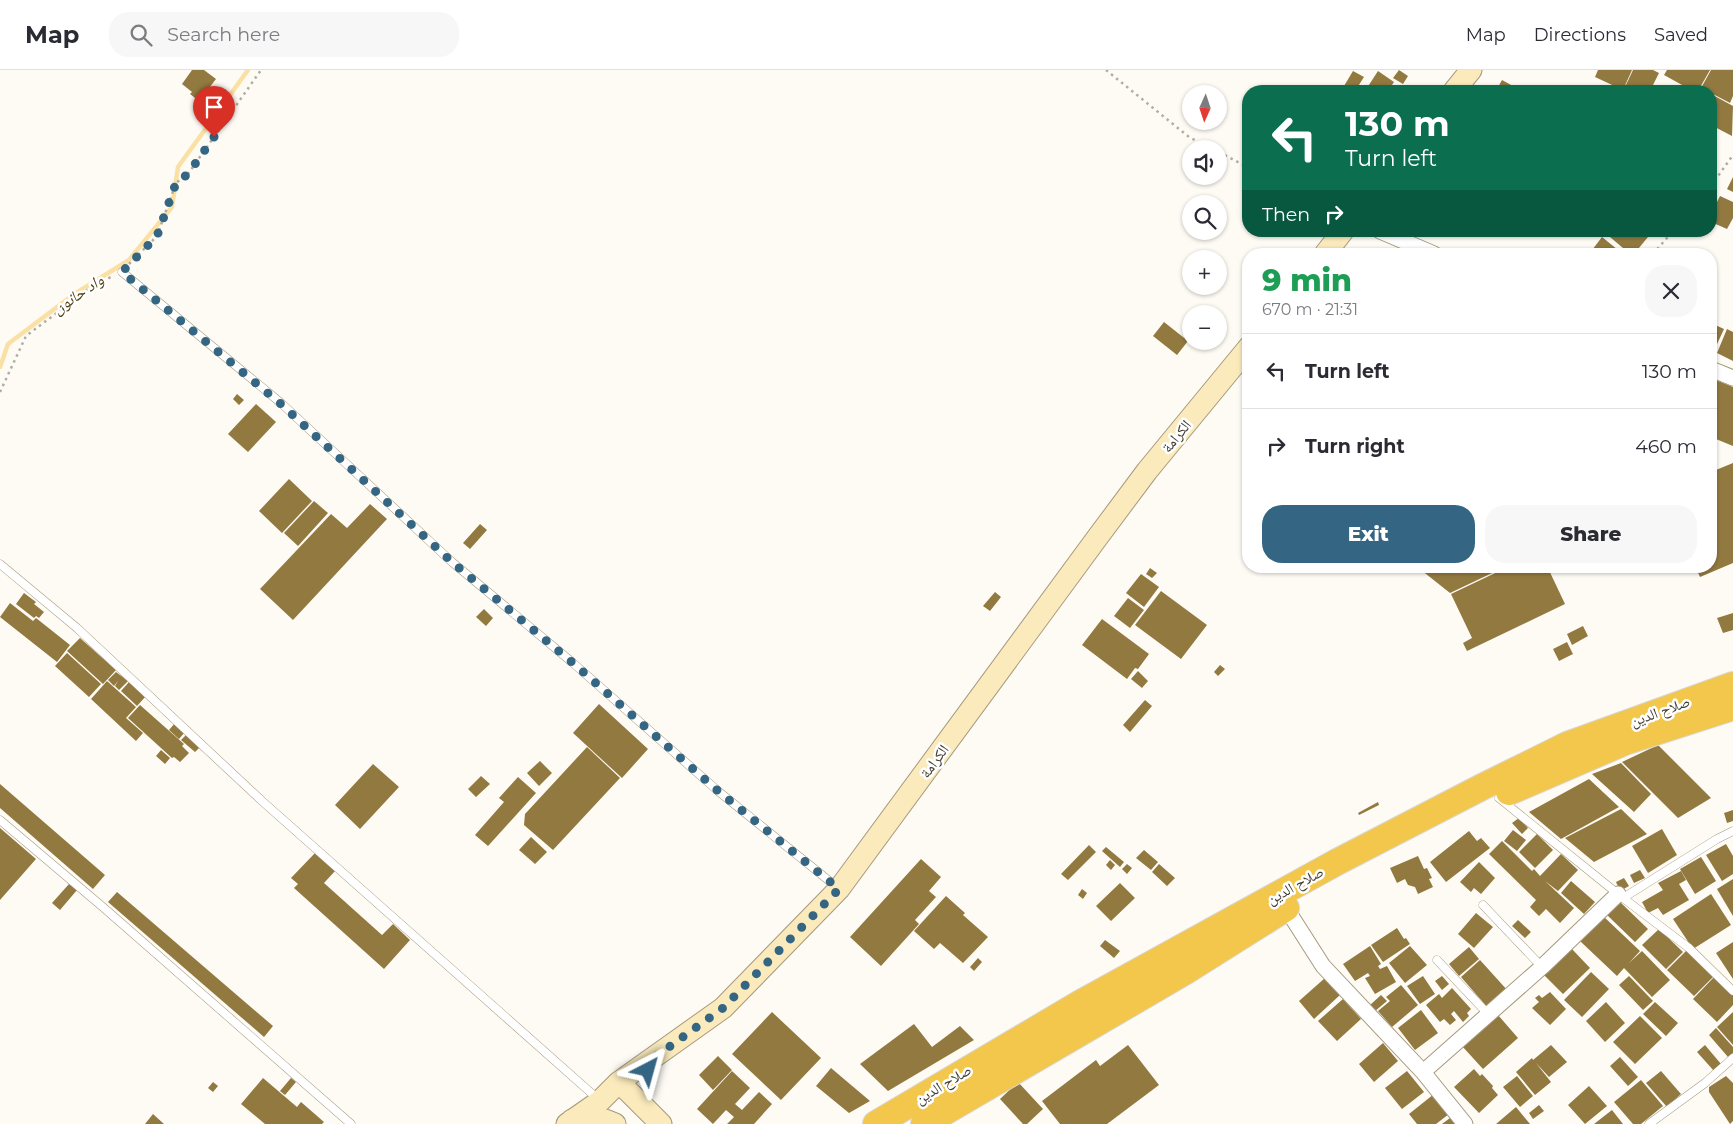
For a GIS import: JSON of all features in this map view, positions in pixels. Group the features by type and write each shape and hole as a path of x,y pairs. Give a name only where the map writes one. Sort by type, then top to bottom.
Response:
{"highway":[{"name":"صلاح الدين","path":"876,1124 1079,1004 1337,862 1474,791 1566,746 1733,684"},
{"name":"صلاح الدين","path":"924,1124 1186,971 1286,908 1497,797 1625,742 1733,707"}],"main road":[{"path":"1459,85 1470,70"},
{"path":"1330,248 1338,237"},
{"name":"الكرامة","path":"569,1122 600,1101 619,1082 723,1008 839,889 1096,538 1242,356"},
{"path":"651,1060 645,1080 656,1118"},
{"path":"619,1082 656,1118"},
{"path":"600,1101 626,1124"},
{"path":"569,1122 605,1120 616,1124"}],"street":[{"path":"1394,237 1420,248"},
{"path":"1717,371 1733,378"},
{"path":"1423,1072 1621,896"},
{"path":"1286,908 1323,966 1423,1072 1465,1124"}],"lane":[{"path":"122,272 281,404 452,562 573,663 718,791 839,889"},
{"path":"0,564 77,628 262,801 600,1101"},
{"path":"1497,797 1689,948 1733,991"},
{"path":"0,820 104,908 351,1124"},
{"path":"1621,896 1733,831"},
{"path":"1483,905 1542,967"},
{"path":"1437,960 1488,1014"},
{"path":"1649,1124 1705,1083 1733,1058"}],"path":[{"path":"0,392 26,336 91,287 122,272 157,236 176,183 188,174 261,70"},
{"path":"1106,70 1195,140"},
{"path":"1717,178 1733,155"},
{"path":"1227,156 1242,164"},
{"path":"1658,248 1668,237"}],"building":[{"path":"192,70 204,70 216,79 199,101 182,84"},
{"path":"1399,70 1408,76 1403,84 1393,78"},
{"path":"1598,70 1632,70 1625,85 1612,85 1595,77"},
{"path":"1633,70 1653,70 1659,73 1653,85 1626,85"},
{"path":"1667,70 1710,70 1701,85 1682,85 1664,75"},
{"path":"1711,70 1733,70 1733,96 1730,103 1717,96 1717,85 1703,85"},
{"path":"1353,71 1364,77 1359,85 1345,85"},
{"path":"1378,71 1394,82 1392,85 1369,85"},
{"path":"1502,80 1511,85 1499,85"},
{"path":"1717,97 1733,106 1732,136 1717,128"},
{"path":"1733,177 1733,192 1727,189"},
{"path":"1720,196 1733,202 1733,218 1727,229 1717,225 1717,202"},
{"path":"1602,237 1616,248 1594,248"},
{"path":"1610,237 1648,237 1639,248 1623,248"},
{"path":"1164,322 1182,336 1182,349 1177,355 1153,336"},
{"path":"1717,326 1724,329 1717,344"},
{"path":"1727,329 1733,332 1733,361 1717,353"},
{"path":"1717,380 1733,387 1733,446 1717,439"},
{"path":"237,394 244,400 239,405 233,399"},
{"path":"256,404 276,422 248,452 228,434"},
{"path":"1733,463 1733,563 1717,570 1717,470"},
{"path":"289,479 312,501 282,533 259,511"},
{"path":"314,501 328,513 298,546 284,533"},
{"path":"370,504 387,519 293,620 260,589 331,514 347,528"},
{"path":"480,524 487,530 470,549 463,543"},
{"path":"1150,568 1157,573 1152,578 1146,574"},
{"path":"1425,573 1492,573 1450,593"},
{"path":"1495,573 1550,573 1565,604 1467,651 1463,643 1472,638 1451,594"},
{"path":"1698,573 1709,573 1700,577"},
{"path":"1141,574 1159,587 1144,607 1126,593"},
{"path":"1161,591 1207,625 1181,659 1135,625"},
{"path":"995,592 1001,597 990,611 983,606"},
{"path":"24,593 36,602 34,604 44,612 39,618 36,616 34,618 16,604"},
{"path":"1128,598 1144,610 1130,628 1114,616"},
{"path":"10,603 33,621 36,618 70,645 57,662 0,617"},
{"path":"484,609 493,618 486,626 476,617"},
{"path":"1733,613 1733,630 1723,633 1717,618"},
{"path":"1102,619 1149,654 1138,669 1135,668 1127,679 1082,645"},
{"path":"1583,626 1588,636 1572,645 1567,634"},
{"path":"80,638 116,670 103,684 67,651"},
{"path":"1567,642 1573,654 1559,661 1553,649"},
{"path":"67,653 101,684 89,697 55,666"},
{"path":"1220,665 1225,669 1218,676 1214,672"},
{"path":"1138,671 1148,681 1142,688 1131,679"},
{"path":"116,672 128,681 119,690 115,686 118,681 114,686 108,680"},
{"path":"107,681 136,707 126,718 143,733 136,741 91,699"},
{"path":"129,682 146,696 137,706 121,691"},
{"path":"1145,700 1152,706 1130,732 1123,725"},
{"path":"599,704 648,749 622,778 573,733"},
{"path":"140,705 184,744 182,746 189,753 180,762 174,757 172,758 128,718"},
{"path":"175,723 185,732 179,739 169,730"},
{"path":"187,734 201,746 195,752 181,740"},
{"path":"1658,745 1711,798 1678,818 1622,762"},
{"path":"587,747 620,778 553,850 524,825 525,814"},
{"path":"161,750 170,758 165,764 156,756"},
{"path":"540,761 552,773 539,786 527,773"},
{"path":"1621,763 1651,794 1634,812 1592,774"},
{"path":"373,764 399,787 360,829 335,805"},
{"path":"481,776 490,784 476,797 468,789"},
{"path":"518,777 536,793 488,846 475,835 504,802 499,798"},
{"path":"1589,779 1619,807 1561,839 1529,812"},
{"path":"0,784 105,875 93,889 0,808"},
{"path":"1378,802 1379,805 1359,815 1358,813"},
{"path":"1621,809 1647,834 1594,862 1565,838"},
{"path":"1733,810 1733,821 1727,823 1724,813"},
{"path":"1519,818 1528,828 1522,834 1512,823"},
{"path":"0,828 36,859 0,900"},
{"path":"1662,829 1677,855 1648,873 1632,846"},
{"path":"1513,830 1526,840 1517,851 1504,841"},
{"path":"1469,831 1477,841 1481,838 1490,848 1446,882 1430,862"},
{"path":"1537,834 1553,850 1535,868 1519,852"},
{"path":"531,837 547,852 535,864 519,850"},
{"path":"1502,841 1532,871 1534,869 1540,876 1561,854 1578,870 1558,891 1545,881 1574,908 1560,923 1546,909 1539,916 1530,907 1536,900 1489,854"},
{"path":"1726,844 1733,856 1733,874 1722,881 1706,855"},
{"path":"1089,845 1096,852 1068,880 1061,874"},
{"path":"1106,847 1124,862 1120,867 1102,851"},
{"path":"1144,850 1158,862 1151,870 1136,858"},
{"path":"315,853 335,871 324,883 382,935 393,924 410,940 384,969 294,888 298,884 291,878"},
{"path":"1418,856 1424,869 1427,868 1432,878 1429,879 1433,887 1418,894 1415,887 1408,885 1405,879 1397,883 1390,868"},
{"path":"1701,857 1716,881 1695,894 1680,869"},
{"path":"921,859 941,877 929,891 936,897 915,920 919,924 881,966 850,937"},
{"path":"1110,860 1115,865 1111,870 1106,865"},
{"path":"1479,862 1495,878 1481,894 1474,888 1471,892 1460,882"},
{"path":"1127,864 1132,868 1127,874 1122,869"},
{"path":"1159,864 1175,878 1167,886 1152,872"},
{"path":"1640,870 1645,878 1634,883 1630,875"},
{"path":"1681,871 1686,880 1679,884 1689,900 1663,915 1658,908 1648,913 1642,902 1663,890 1658,883"},
{"path":"1624,878 1629,886 1620,891 1616,882"},
{"path":"1733,879 1733,916 1717,889"},
{"path":"1571,881 1595,902 1584,914 1561,893"},
{"path":"1120,883 1135,898 1111,921 1096,906"},
{"path":"69,884 77,890 60,910 52,903"},
{"path":"1082,889 1087,893 1083,899 1078,895"},
{"path":"117,892 273,1026 264,1037 108,902"},
{"path":"1711,894 1731,925 1693,949 1673,919"},
{"path":"946,896 965,913 963,915 988,937 963,963 940,943 934,949 914,931"},
{"path":"1619,901 1648,929 1635,942 1606,914"},
{"path":"1476,913 1493,927 1474,948 1458,934"},
{"path":"1603,916 1640,951 1629,963 1642,951 1670,980 1652,997 1624,968 1617,976 1580,941"},
{"path":"1518,920 1531,932 1525,938 1512,926"},
{"path":"1397,928 1404,939 1406,938 1410,944 1383,962 1371,945"},
{"path":"1659,929 1683,952 1666,969 1642,945"},
{"path":"1105,940 1120,951 1114,958 1100,946"},
{"path":"1733,942 1733,979 1716,953"},
{"path":"1370,946 1381,964 1378,966 1380,969 1387,966 1396,982 1375,994 1365,978 1370,976 1368,973 1355,981 1343,964"},
{"path":"1410,946 1427,965 1405,983 1389,963"},
{"path":"1469,947 1479,959 1459,976 1449,964"},
{"path":"1571,948 1590,968 1563,994 1543,974"},
{"path":"1687,950 1714,976 1694,996 1667,970"},
{"path":"978,958 982,962 974,971 970,967"},
{"path":"1480,960 1508,991 1488,1008 1461,977"},
{"path":"1591,972 1609,989 1582,1017 1564,1000"},
{"path":"1423,976 1435,994 1420,1004 1407,986"},
{"path":"1442,976 1449,984 1442,990 1435,981"},
{"path":"1629,976 1653,1001 1643,1010 1619,985"},
{"path":"1715,976 1733,993 1733,1005 1717,1022 1693,999"},
{"path":"1325,978 1340,995 1314,1019 1299,1001"},
{"path":"1401,985 1418,1005 1392,1027 1378,1011 1390,1001 1386,997"},
{"path":"1452,988 1471,1009 1467,1013 1469,1016 1463,1022 1454,1011 1451,1014 1456,1020 1450,1025 1444,1019 1440,1022 1426,1005 1439,994 1442,998"},
{"path":"1550,992 1566,1009 1550,1025 1532,1008 1539,1002 1535,998 1539,995 1542,998"},
{"path":"1381,995 1387,1001 1374,1012 1369,1006"},
{"path":"1343,999 1361,1019 1337,1041 1318,1021"},
{"path":"1606,1002 1625,1023 1605,1042 1586,1021"},
{"path":"1655,1002 1678,1023 1666,1036 1643,1014"},
{"path":"1421,1010 1438,1033 1415,1050 1398,1028"},
{"path":"772,1012 821,1058 781,1100 732,1054"},
{"path":"1733,1012 1733,1045 1717,1027"},
{"path":"1498,1015 1518,1038 1483,1069 1462,1046"},
{"path":"1640,1016 1662,1038 1635,1064 1613,1042"},
{"path":"914,1024 932,1047 960,1026 974,1040 888,1091 860,1064"},
{"path":"1716,1028 1733,1047 1733,1053 1728,1057 1709,1035"},
{"path":"1383,1043 1398,1061 1374,1082 1359,1064"},
{"path":"1128,1045 1159,1085 1107,1124 1060,1124 1042,1101 1096,1060 1100,1066"},
{"path":"1551,1045 1567,1062 1549,1077 1536,1063 1551,1082 1535,1095 1516,1072"},
{"path":"1705,1045 1721,1064 1714,1071 1697,1052"},
{"path":"718,1056 732,1070 713,1090 699,1075"},
{"path":"1620,1057 1638,1077 1628,1086 1610,1066"},
{"path":"831,1068 870,1101 849,1113 816,1086"},
{"path":"1474,1069 1480,1076 1482,1074 1498,1095 1479,1113 1454,1087"},
{"path":"732,1071 750,1088 735,1104 742,1110 759,1092 772,1104 754,1124 727,1124 734,1117 726,1110 713,1124 697,1109"},
{"path":"1407,1071 1424,1092 1402,1109 1385,1088"},
{"path":"1661,1071 1681,1094 1667,1107 1646,1083"},
{"path":"1517,1076 1533,1096 1520,1107 1503,1087"},
{"path":"1726,1076 1733,1083 1733,1121 1730,1124 1709,1092 1709,1087"},
{"path":"263,1078 297,1107 301,1102 324,1122 322,1124 265,1124 241,1104"},
{"path":"291,1078 296,1082 285,1095 280,1091"},
{"path":"1641,1080 1663,1106 1641,1124 1633,1124 1614,1102"},
{"path":"213,1082 218,1086 213,1092 208,1088"},
{"path":"1018,1082 1043,1109 1027,1124 1023,1124 1000,1099"},
{"path":"1589,1086 1607,1106 1585,1124 1568,1105"},
{"path":"1434,1094 1449,1114 1436,1124 1417,1124 1409,1114"},
{"path":"1539,1105 1544,1111 1533,1119 1529,1113"},
{"path":"1516,1107 1530,1124 1496,1124"},
{"path":"1612,1110 1623,1124 1594,1124"},
{"path":"153,1114 164,1124 145,1124"},
{"path":"1454,1115 1460,1124 1442,1124"}],"waterway":[{"name":"واد حانون","path":"0,367 8,344 73,295 129,260 172,207 178,167 248,70"}],"route":[{"path":"214,137 188,174 176,183 157,236 122,272 281,404 452,562 573,663 718,791 839,889 723,1008 651,1060 648,1070"}]}
